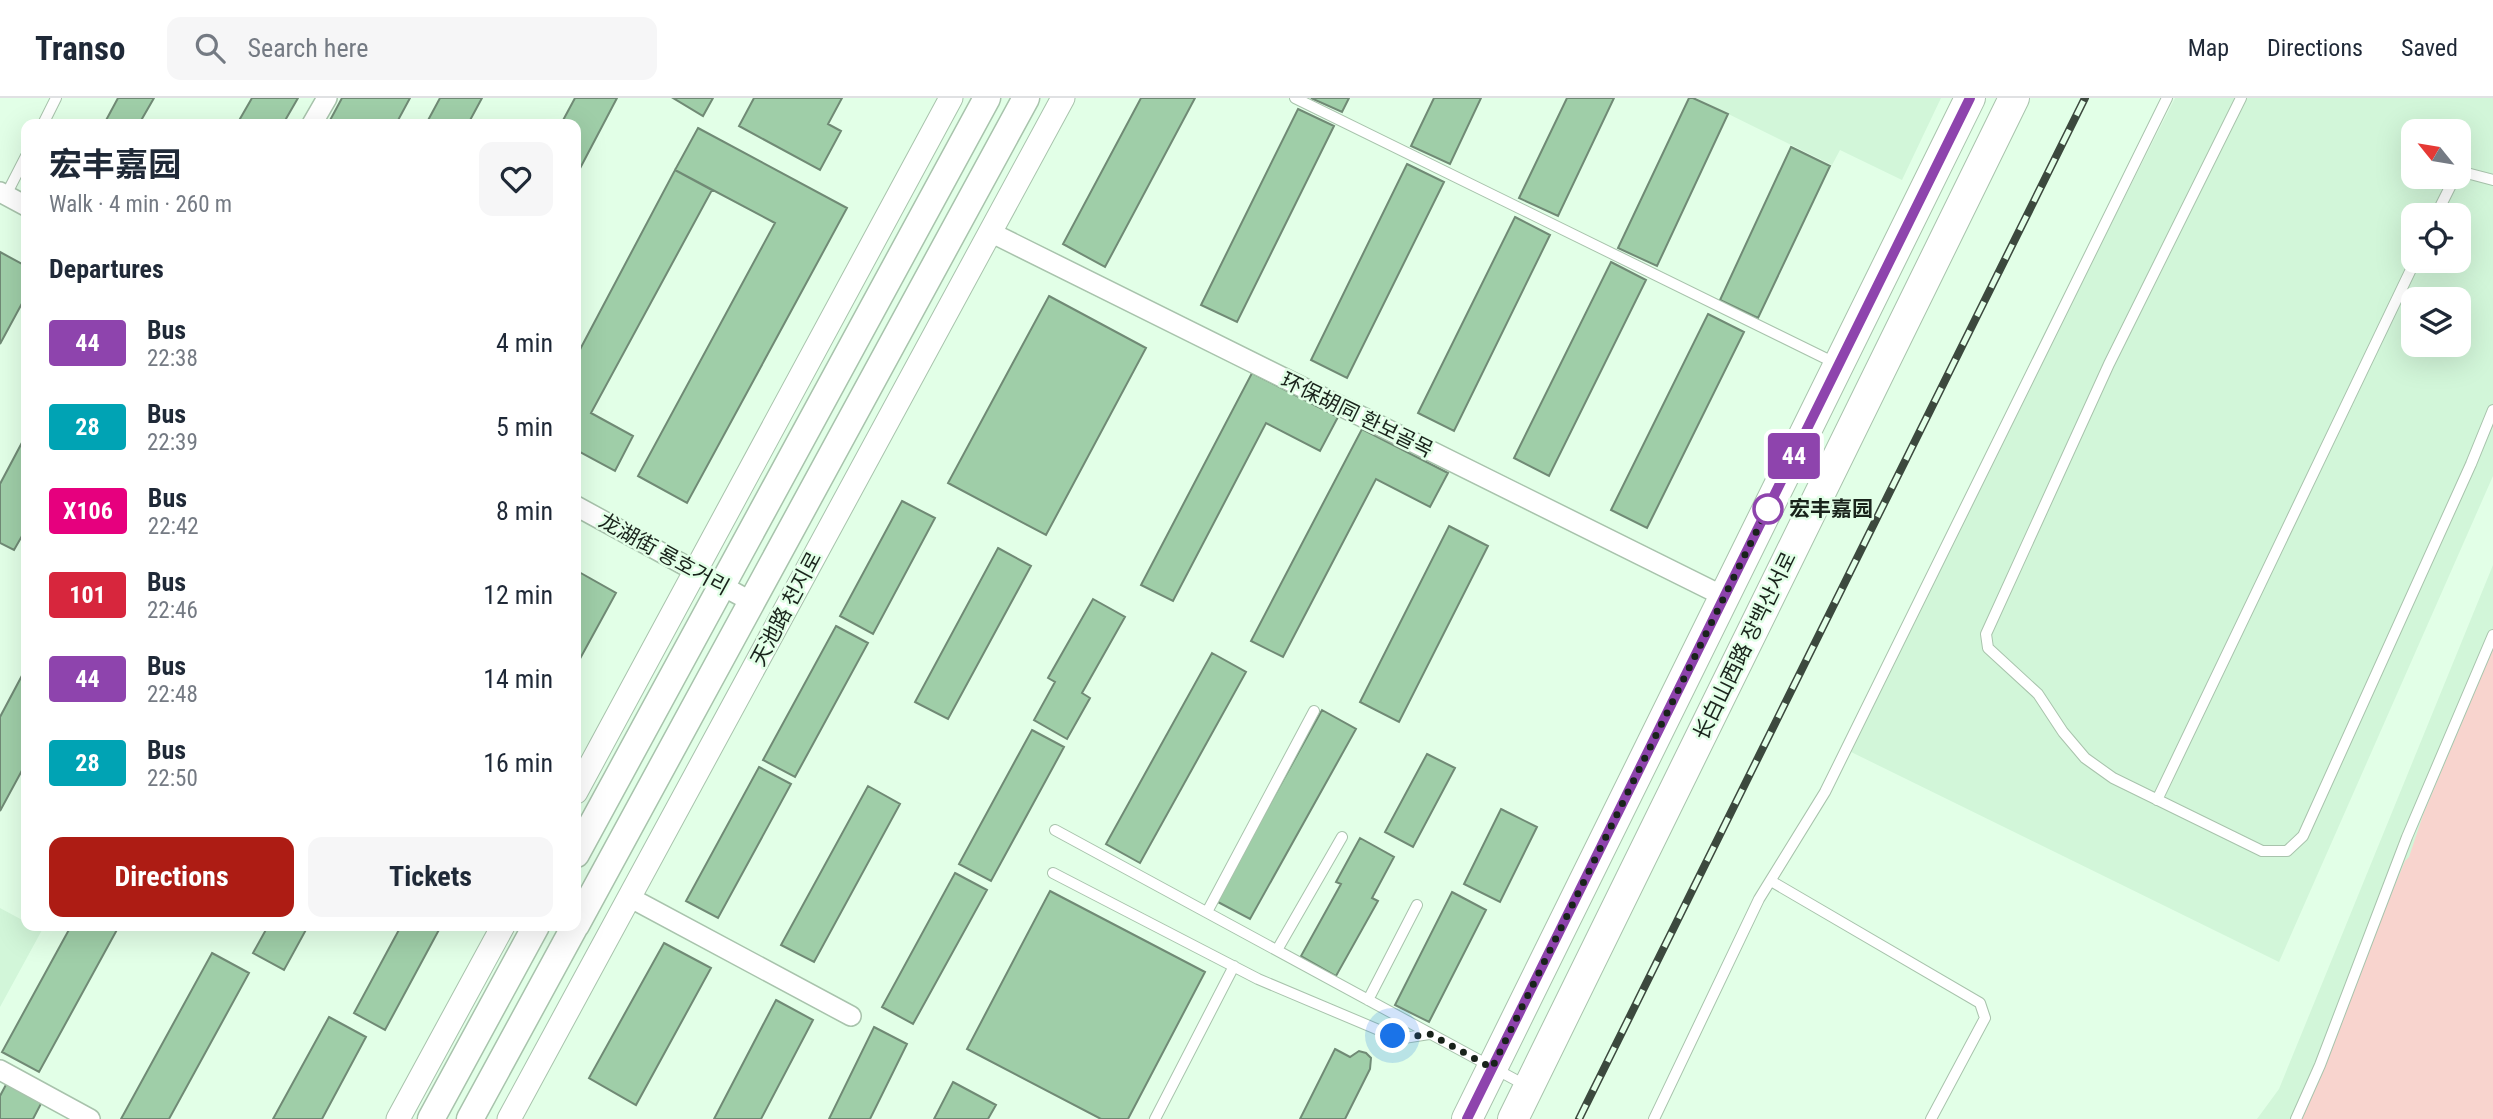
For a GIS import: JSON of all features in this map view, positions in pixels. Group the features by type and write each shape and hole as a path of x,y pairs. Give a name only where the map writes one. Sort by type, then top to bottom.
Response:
{"main road":[{"path":"581,844 987,98"},
{"name":"天池路 천지로","path":"581,914 1026,98"},
{"name":"长白山西路 장백산서로","path":"1467,1119 1970,98"},
{"name":"长白山西路 장백산서로","path":"1513,1119 2014,98"},
{"path":"431,1119 533,931"},
{"name":"天池路 천지로","path":"470,1119 572,931"}],"street":[{"path":"315,119 327,98"},
{"path":"581,783 951,98"},
{"name":"天池路 천지로","path":"509,1119 1063,98"},
{"path":"3,193 21,203"},
{"name":"环保胡同 환보골목","path":"990,232 1725,597"},
{"name":"龙湖街 룡호거리","path":"581,509 751,602"},
{"path":"629,897 851,1016"},
{"path":"398,1119 500,931"},
{"path":"0,1070 90,1119"}],"lane":[{"path":"46,119 56,98"},
{"path":"1295,98 1839,364"},
{"path":"1654,1119 1759,899 1825,792 2167,98"},
{"path":"2241,98 2109,363 1986,634 1988,648 2038,694 2063,732 2085,758 2113,778 2262,851 2287,851 2303,836 2493,410"},
{"path":"3,193 21,164"},
{"path":"2471,174 2493,180"},
{"path":"2157,800 2409,273"},
{"path":"2296,1119 2320,1065 2407,837 2493,635"},
{"path":"1207,912 1314,711"},
{"path":"1055,830 1528,1087"},
{"path":"1277,950 1342,837"},
{"path":"1053,873 1234,966 1393,1036 1404,1038 1430,1034"},
{"path":"1771,881 1980,1003 1985,1018 1931,1119"},
{"path":"1368,1000 1417,905"},
{"path":"1154,1119 1234,966"}],"shaded area":[{"path":"1696,98 1941,98 1902,180 1840,150 1832,165"},
{"path":"2175,98 2493,98 2493,476 2279,962 1845,749"},
{"path":"2493,565 2493,1119 2257,1119 2279,1089"},
{"path":"2493,649 2493,1119 2298,1119 2405,861 2409,857 2423,815"},
{"path":"0,908 21,919 21,931 41,931 0,1007"}],"building":[{"path":"118,98 154,98 142,119 107,119"},
{"path":"252,98 298,98 286,119 240,119"},
{"path":"342,98 410,98 399,119 331,119"},
{"path":"440,98 482,98 471,119 429,119"},
{"path":"575,98 617,98 581,166 581,119 564,119"},
{"path":"673,98 713,98 703,116"},
{"path":"754,98 842,98 828,124 841,131 820,170 739,126"},
{"path":"1141,98 1195,98 1105,267 1063,244"},
{"path":"1311,98 1349,98 1342,112"},
{"path":"1434,98 1481,98 1450,164 1411,146"},
{"path":"1567,98 1614,98 1558,216 1519,198"},
{"path":"1689,98 1728,114 1657,266 1618,248"},
{"path":"1298,109 1334,126 1237,322 1201,305"},
{"path":"698,128 847,208 687,503 638,476 775,223 675,170"},
{"path":"1791,147 1830,166 1758,318 1720,300"},
{"path":"1407,164 1444,182 1347,378 1311,360"},
{"path":"675,170 712,190 591,413 633,436 615,471 581,453 581,348"},
{"path":"1515,217 1550,235 1454,431 1418,413"},
{"path":"0,252 21,263 21,305 0,344"},
{"path":"1611,262 1646,280 1549,476 1514,458"},
{"path":"1049,296 1146,348 1046,535 948,483"},
{"path":"1708,314 1744,332 1647,528 1611,510"},
{"path":"1252,373 1338,417 1320,451 1266,423 1173,601 1141,585"},
{"path":"1362,429 1448,473 1430,507 1376,479 1283,657 1251,641"},
{"path":"21,444 21,538 14,550 0,543 0,484"},
{"path":"902,501 935,518 873,634 840,616"},
{"path":"1449,526 1488,546 1399,722 1360,702"},
{"path":"998,548 1031,566 948,719 915,702"},
{"path":"581,573 616,593 581,657"},
{"path":"1093,599 1125,617 1082,693 1090,698 1067,739 1034,720 1055,682 1048,678"},
{"path":"836,626 868,643 795,777 763,760"},
{"path":"1212,653 1246,672 1140,863 1106,844"},
{"path":"21,677 21,772 0,811 0,717"},
{"path":"1322,710 1356,729 1250,919 1216,901"},
{"path":"1032,730 1064,747 991,881 959,864"},
{"path":"1427,754 1455,768 1413,847 1385,832"},
{"path":"759,767 791,784 718,918 686,901"},
{"path":"868,786 900,804 814,962 781,945"},
{"path":"1501,809 1537,827 1500,902 1464,884"},
{"path":"1360,838 1394,857 1372,898 1378,901 1336,976 1301,956 1341,884 1336,882"},
{"path":"955,873 987,890 913,1024 882,1007"},
{"path":"1050,891 1205,972 1128,1119 1101,1119 967,1049"},
{"path":"1452,892 1486,910 1429,1022 1395,1005"},
{"path":"68,931 116,931 39,1072 2,1052"},
{"path":"265,931 305,931 284,970 253,953"},
{"path":"398,931 438,931 385,1030 354,1013"},
{"path":"664,943 711,968 636,1105 589,1078"},
{"path":"212,953 249,973 169,1119 121,1119"},
{"path":"776,1000 813,1020 761,1119 714,1119"},
{"path":"329,1017 366,1037 322,1119 273,1119"},
{"path":"874,1027 907,1044 870,1119 829,1119"},
{"path":"1335,1049 1350,1057 1359,1051 1371,1058 1370,1069 1345,1119 1300,1119"},
{"path":"9,1079 44,1098 33,1119 0,1119 0,1096"},
{"path":"953,1082 996,1105 988,1119 934,1119"}],"railway":[{"path":"1579,1119 2085,98"}],"bus line":[{"name":"44","path":"1467,1119 1970,98"}],"place":[{"name":"宏丰嘉园","path":"1768,509"}],"route":[{"path":"1393,1036 1404,1038 1430,1034 1492,1068 1770,504 1768,509"}]}
